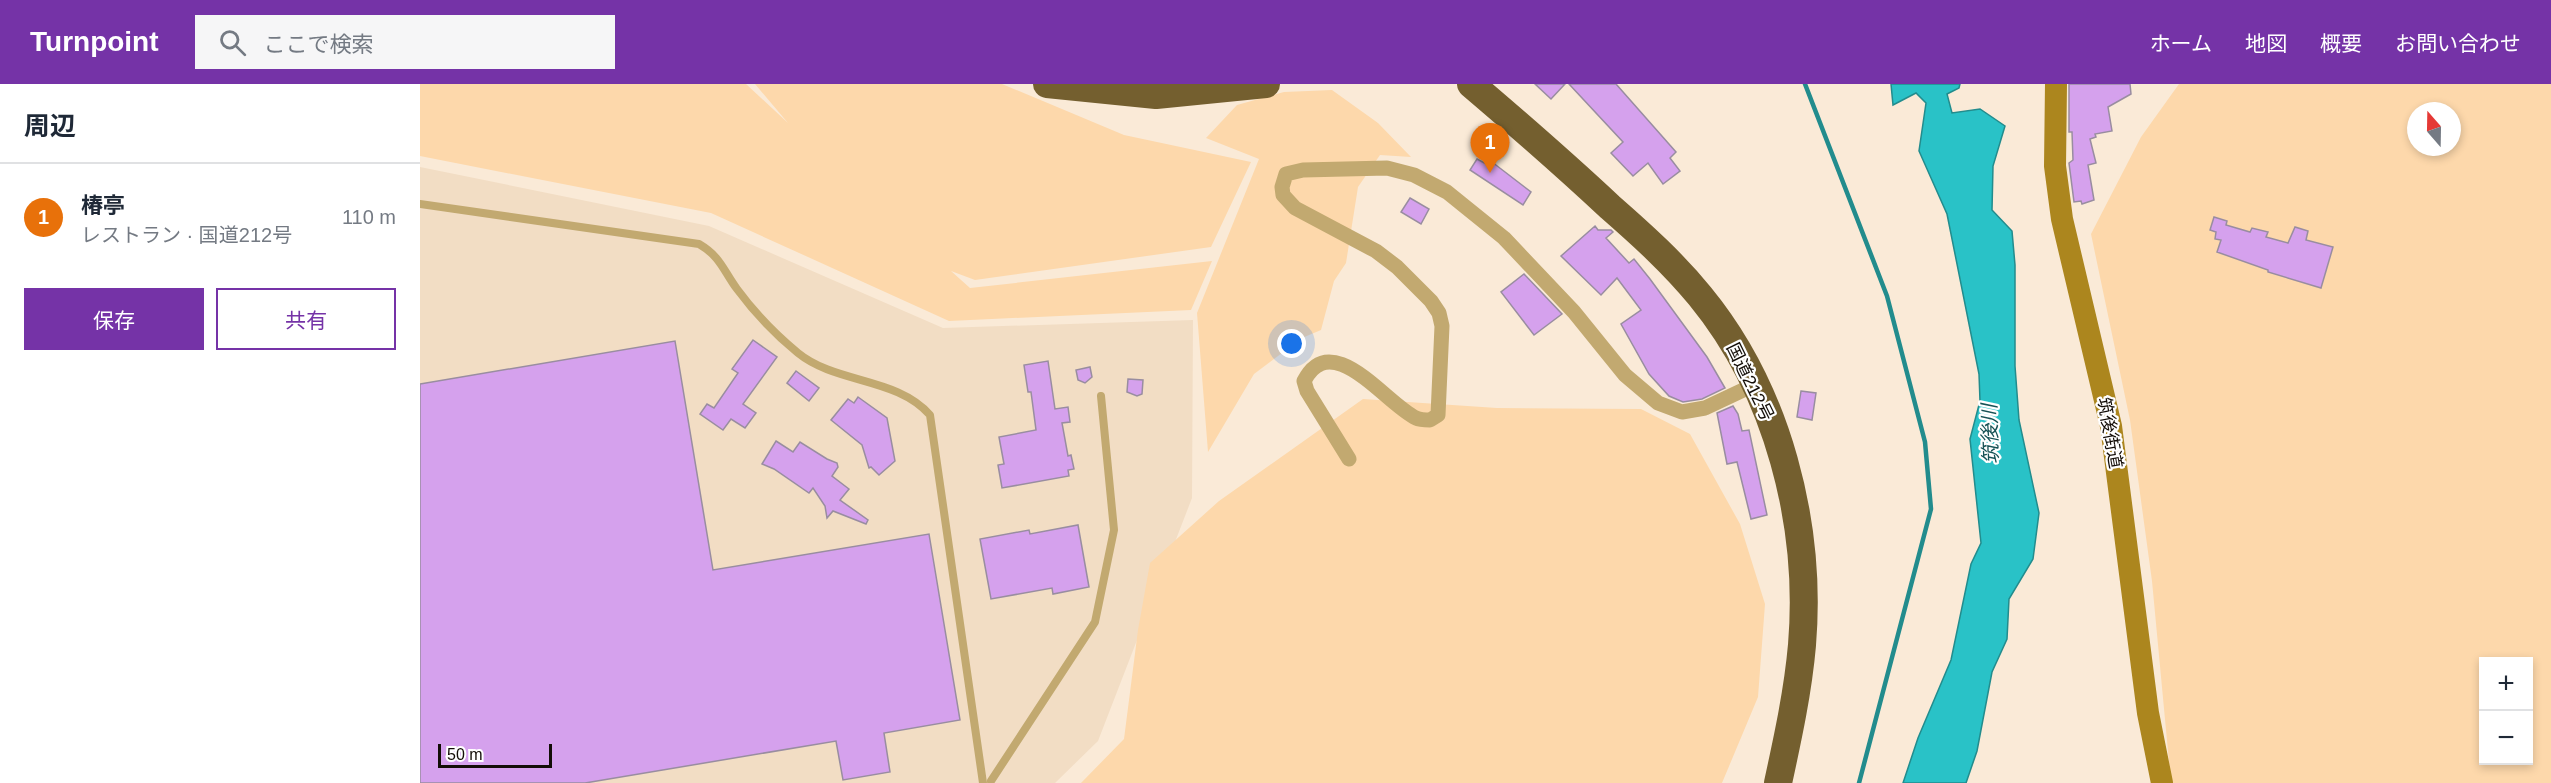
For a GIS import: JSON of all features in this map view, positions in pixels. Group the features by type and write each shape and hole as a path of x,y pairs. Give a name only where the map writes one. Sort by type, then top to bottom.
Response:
{"highway":[{"path":"1047,84 1156,95 1266,84"},
{"name":"国道212号","path":"1471,84 1553,154 1665,257 1707,306 1755,384 1776,434 1789,483 1801,539 1804,584 1802,645 1778,783"}],"street":[{"name":"筑後街道","path":"2056,84 2055,166 2062,219 2111,426 2147,702 2162,783"},
{"path":"1349,459 1307,391 1304,381 1309,371 1317,364 1338,361 1379,387 1396,404 1418,419 1430,420 1438,415 1442,326 1439,313 1431,302 1397,267 1376,251 1295,208 1283,195 1282,187 1286,174 1303,170 1387,168 1414,175 1448,192 1504,238 1574,312 1625,375 1658,403 1682,412 1705,408 1755,384"}],"lane":[{"path":"420,204 699,244 714,253 736,289 763,320 798,353 826,371 904,395 922,406 930,415 986,783"},
{"path":"986,783 1095,622 1114,530 1101,396"}],"shaded area":[{"path":"420,84 746,84 788,123 755,84 1002,84 1124,135 1251,162 1211,247 975,280 951,271 970,288 1212,261 1191,310 949,321 711,213 420,156"},
{"path":"2179,84 2551,84 2551,783 2171,783 2152,581 2130,420 2091,234 2141,137"},
{"path":"1332,90 1378,123 1411,157 1380,155 1358,187 1346,263 1334,281 1321,330 1302,338 1254,374 1208,452 1197,313 1259,159 1206,138 1237,105 1284,92"},
{"path":"420,167 709,226 943,328 1193,320 1192,498 1098,741 1055,783 420,783"},
{"path":"1363,399 1497,408 1641,409 1690,434 1740,524 1765,604 1758,697 1722,783 1081,783 1124,739 1138,630 1150,563 1219,501"}],"water":[{"name":"筑後川","path":"1891,84 1960,84 1959,88 1947,94 1952,113 1980,109 2005,126 1993,166 1992,210 2012,231 2015,265 2015,366 2019,420 2039,513 2033,559 2009,599 2007,639 1992,672 1977,751 1966,783 1903,783 1918,738 1951,660 1971,564 1981,543 1970,439 1980,401 1979,374 1947,214 1919,151 1926,103 1916,93 1893,105"}],"building":[{"path":"1535,84 1565,84 1551,99"},
{"path":"1569,84 1616,84 1676,152 1670,158 1680,171 1663,184 1648,163 1633,176 1611,153 1623,142"},
{"path":"2069,84 2130,84 2131,94 2108,107 2112,131 2095,134 2096,137 2090,139 2096,163 2088,165 2094,200 2082,204 2081,201 2074,202 2069,163 2073,160 2072,132 2069,132"},
{"path":"1477,159 1486,164 1492,162 1531,192 1523,205 1470,170"},
{"path":"1410,198 1429,209 1421,224 1401,212"},
{"path":"2214,217 2227,221 2226,225 2250,232 2252,228 2268,232 2266,237 2288,243 2295,227 2308,231 2306,240 2333,247 2321,288 2268,272 2268,270 2217,252 2221,240 2215,239 2216,232 2210,230"},
{"path":"1595,226 1598,230 1613,232 1606,238 1629,263 1634,259 1650,279 1707,357 1725,388 1702,399 1683,402 1669,396 1649,374 1621,324 1641,310 1617,278 1601,295 1561,256"},
{"path":"1524,274 1562,314 1534,335 1501,292"},
{"path":"753,340 777,357 743,404 756,413 745,428 731,419 723,430 700,414 707,404 714,408 738,373 732,369"},
{"path":"675,341 713,570 929,534 960,720 884,733 890,772 843,780 836,741 585,783 420,783 420,384"},
{"path":"1048,361 1055,409 1068,407 1070,422 1062,423 1068,456 1071,455 1074,469 1068,470 1069,476 1002,488 998,465 1004,464 999,437 1036,430 1031,392 1028,392 1024,365"},
{"path":"1090,367 1092,377 1085,383 1078,380 1076,370"},
{"path":"796,371 819,388 809,401 787,383"},
{"path":"1128,379 1143,380 1142,394 1137,396 1127,392"},
{"path":"1801,391 1816,393 1812,420 1797,417"},
{"path":"858,397 887,418 895,461 879,475 871,467 869,468 862,445 831,420 848,399 854,403"},
{"path":"1733,406 1738,414 1742,431 1749,430 1767,515 1751,519 1737,462 1727,464 1717,413"},
{"path":"776,441 793,452 800,442 837,463 838,467 832,476 849,489 840,500 868,520 866,524 833,511 827,518 825,506 813,488 809,493 774,469 762,464"},
{"path":"1078,525 1089,587 1053,594 1052,588 991,599 980,539 1029,530 1030,534"}],"waterway":[{"path":"1805,84 1887,296 1925,442 1931,509 1859,783"}],"place":[{"name":"椿亭","path":"1490,173"}]}
